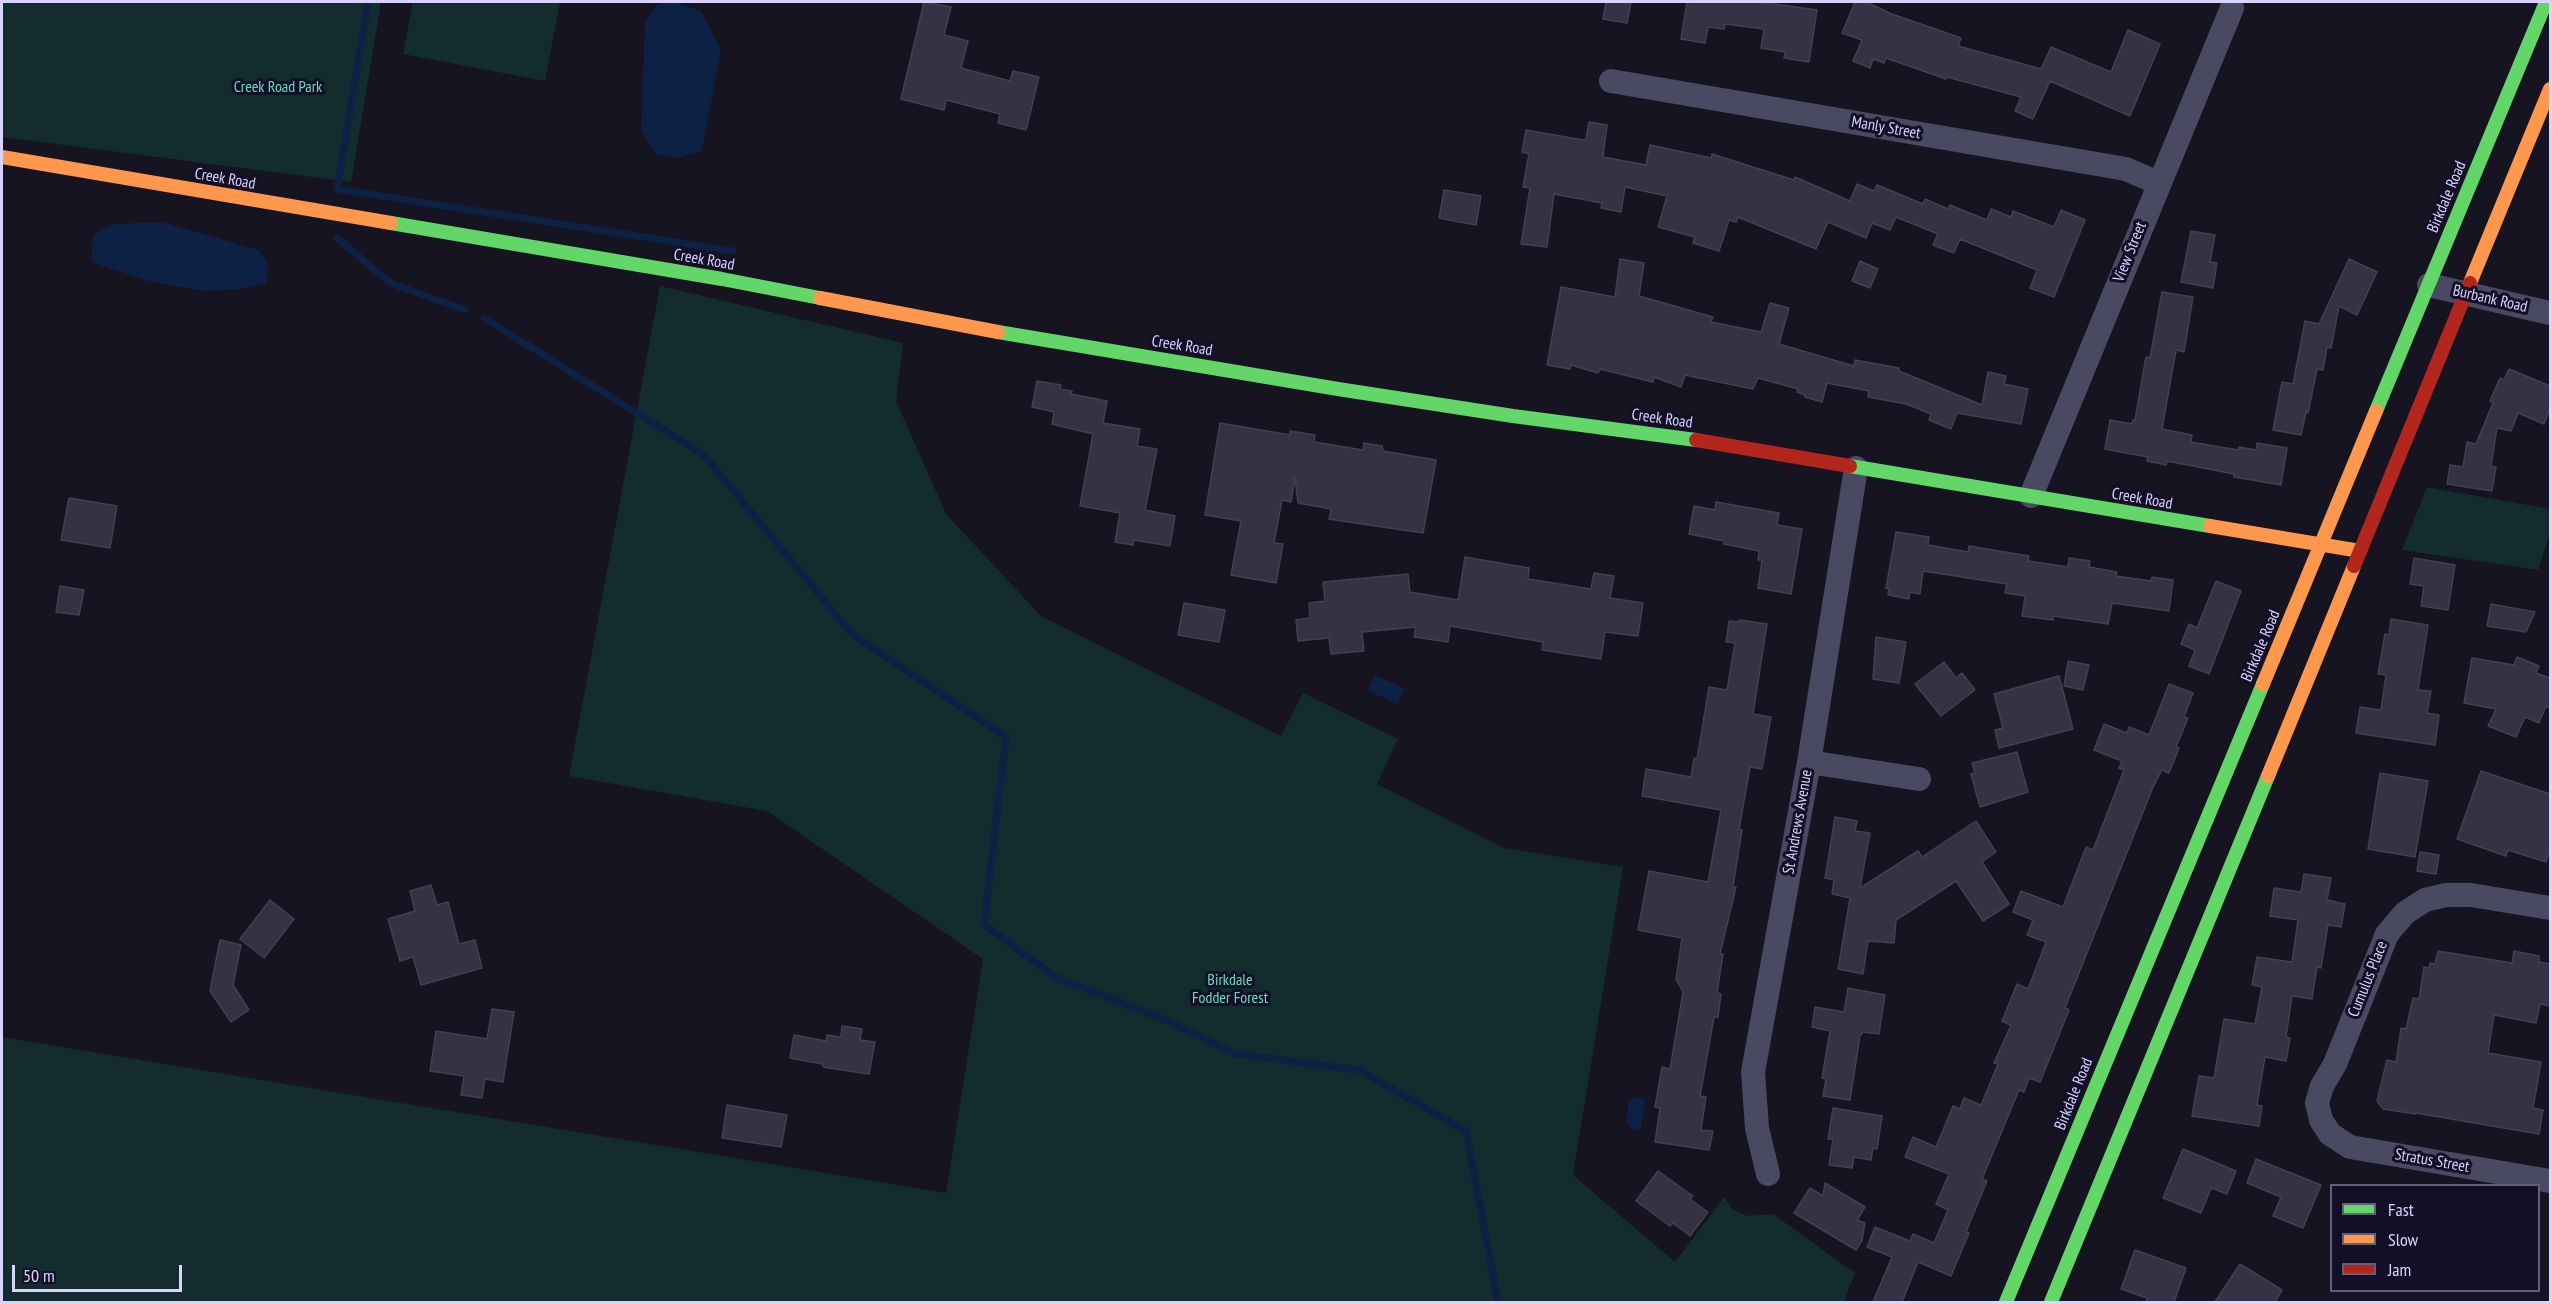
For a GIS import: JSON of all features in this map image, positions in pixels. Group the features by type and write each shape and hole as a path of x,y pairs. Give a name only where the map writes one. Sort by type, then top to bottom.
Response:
{"main road":[{"name":"Birkdale Road","path":"2006,1302 2546,2"},
{"path":"2051,1302 2550,89"},
{"name":"Creek Road","path":"2,157 733,281 1002,333 1513,416 1671,436 2360,551"}],"street":[{"name":"View Street","path":"2031,496 2232,8"},
{"name":"Manly Street","path":"1611,81 2126,169 2158,183"},
{"name":"Burbank Road","path":"2428,285 2550,313"},
{"name":"St Andrews Avenue","path":"1768,1174 1756,1128 1753,1072 1809,762 1856,468"},
{"path":"1809,762 1919,779"},
{"name":"Cumulus Place","path":"2350,1147 2330,1134 2321,1120 2317,1103 2322,1086 2335,1064 2387,934 2405,913 2425,900 2446,895 2471,895 2550,908"},
{"name":"Stratus Street","path":"2350,1147 2550,1181"}],"green space":[{"name":"Creek Road Park","path":"2,2 381,2 351,182 2,137"},
{"path":"413,2 560,2 545,81 403,54"},
{"name":"Birkdale Fodder Forest","path":"660,286 903,343 896,401 946,514 1041,616 1281,736 1303,693 1398,739 1377,784 1504,848 1623,867 1573,1175 1675,1262 1724,1197 1733,1210 1748,1216 1773,1214 1855,1273 1844,1302 2,1302 2,1037 946,1193 983,959 767,811 569,776"},
{"path":"2427,487 2550,509 2550,533 2538,570 2402,550"}],"water":[{"path":"674,2 701,11 721,50 702,151 677,158 656,154 641,131 645,24 656,5"},
{"path":"162,222 258,250 269,264 266,283 240,289 204,291 152,282 91,262 93,235 113,224"},
{"path":"1375,675 1405,689 1397,704 1368,691"},
{"path":"1636,1097 1643,1098 1645,1105 1640,1131 1631,1129 1627,1123 1628,1102"}],"building":[{"path":"924,2 951,7 944,35 968,41 961,68 1010,81 1013,71 1039,77 1026,130 998,123 1000,114 946,100 944,110 901,99"},
{"path":"1606,2 1631,2 1627,23 1603,19"},
{"path":"1687,2 1761,2 1817,10 1809,62 1784,58 1785,52 1761,48 1764,29 1725,24 1724,29 1708,27 1705,43 1681,39"},
{"path":"1855,2 1866,2 1892,14 1961,38 1958,46 2041,69 2051,47 2111,72 2128,30 2160,44 2130,116 2050,81 2033,119 2015,111 2021,97 1947,77 1946,79 1886,58 1884,63 1873,59 1870,68 1853,61 1862,40 1842,33"},
{"path":"1589,122 1607,125 1603,157 1646,165 1650,145 1711,158 1712,154 1794,180 1795,177 1850,201 1857,184 1874,191 1877,185 1923,204 1925,199 1948,209 1950,205 1987,220 1991,209 2011,217 2013,211 2054,227 2061,210 2085,220 2054,297 2030,288 2037,270 1960,239 1954,253 1933,245 1938,234 1896,217 1890,230 1872,223 1866,238 1828,222 1816,249 1738,217 1736,222 1729,220 1719,251 1693,243 1695,237 1658,227 1667,196 1625,187 1621,212 1601,208 1602,203 1554,194 1547,247 1521,244 1530,188 1523,187 1529,154 1522,152 1526,130 1583,140 1586,139"},
{"path":"1444,190 1481,196 1476,225 1439,218"},
{"path":"2191,231 2215,235 2210,262 2217,263 2213,288 2181,282"},
{"path":"1620,259 1644,263 1639,296 1713,317 1711,322 1761,332 1770,303 1789,308 1779,344 1854,366 1855,360 1899,368 1899,371 1982,405 1988,372 2006,376 2004,384 2028,389 2021,424 1957,413 1951,429 1929,420 1931,414 1906,404 1868,397 1869,391 1827,383 1822,402 1805,397 1797,392 1798,389 1758,378 1753,389 1685,375 1681,387 1654,377 1653,382 1600,369 1598,373 1571,365 1570,369 1547,365 1561,287 1615,297"},
{"path":"2349,259 2377,272 2357,315 2339,306 2331,348 2327,347 2323,370 2317,369 2301,435 2273,430 2282,382 2293,384 2305,321 2319,324"},
{"path":"1860,261 1878,269 1870,288 1852,281"},
{"path":"2162,292 2193,297 2184,352 2176,350 2162,429 2192,435 2191,442 2238,450 2239,447 2256,450 2257,443 2287,448 2281,485 2234,477 2234,474 2167,461 2166,465 2147,461 2148,457 2105,449 2110,420 2132,424 2135,420 2146,357 2150,358"},
{"path":"2509,369 2550,386 2550,408 2544,424 2518,413 2511,431 2497,428 2491,466 2496,467 2492,491 2447,484 2450,465 2463,467 2467,442 2476,444 2493,403 2490,401 2500,378 2504,380"},
{"path":"1037,381 1061,385 1060,389 1072,391 1071,394 1107,401 1103,423 1140,429 1137,446 1157,449 1145,510 1175,516 1170,546 1134,540 1133,545 1115,542 1120,513 1080,506 1093,434 1052,424 1054,412 1032,407"},
{"path":"1220,423 1290,435 1290,431 1315,435 1314,442 1363,450 1364,443 1382,446 1383,451 1436,460 1423,533 1329,519 1331,509 1298,503 1295,478 1291,502 1282,500 1274,543 1283,544 1276,583 1231,575 1241,521 1205,515"},
{"path":"69,498 117,506 110,548 61,540"},
{"path":"1716,502 1779,513 1777,525 1802,529 1791,594 1758,588 1762,560 1758,560 1759,551 1689,534 1694,506 1715,510"},
{"path":"1896,532 1929,537 1928,545 1968,552 1969,546 2029,556 2028,561 2068,567 2069,558 2090,561 2089,567 2117,572 2116,576 2151,581 2152,577 2173,580 2169,611 2112,603 2108,624 2053,616 2053,620 2022,616 2025,596 2005,593 2007,584 1923,571 1920,594 1910,592 1909,599 1888,595 1889,589 1886,588"},
{"path":"1465,557 1529,568 1528,579 1591,589 1594,573 1614,576 1610,598 1643,603 1638,636 1605,632 1601,659 1542,650 1543,642 1450,626 1448,642 1414,637 1416,627 1362,632 1364,651 1331,654 1329,638 1298,641 1296,620 1310,618 1309,603 1325,601 1323,582 1408,574 1410,592 1458,600"},
{"path":"2414,558 2455,565 2448,610 2421,606 2424,586 2410,584"},
{"path":"2216,581 2241,591 2209,674 2189,666 2195,650 2181,644 2189,624 2197,628"},
{"path":"60,586 84,590 79,615 56,612"},
{"path":"1184,603 1225,610 1219,642 1178,635"},
{"path":"2491,604 2535,612 2526,632 2487,626"},
{"path":"2391,619 2428,625 2418,690 2431,691 2427,713 2439,715 2435,745 2356,733 2360,707 2381,710 2386,675 2378,674 2385,634 2389,635"},
{"path":"1739,620 1767,624 1753,714 1771,717 1762,769 1750,767 1739,829 1742,830 1733,887 1736,887 1720,954 1723,954 1717,993 1721,994 1718,1017 1714,1017 1700,1096 1706,1097 1701,1130 1713,1131 1709,1150 1655,1142 1660,1108 1655,1107 1662,1067 1670,1069 1683,992 1676,979 1682,938 1638,930 1649,871 1708,882 1721,810 1642,796 1646,769 1691,777 1694,758 1697,759 1709,687 1727,690 1735,643 1726,642 1729,621 1738,622"},
{"path":"1876,637 1906,642 1899,683 1873,679"},
{"path":"2517,657 2539,666 2536,673 2550,678 2550,709 2546,706 2539,723 2525,717 2516,737 2488,726 2496,709 2464,703 2472,658 2514,665"},
{"path":"2068,661 2089,665 2083,690 2064,686"},
{"path":"1944,662 1956,678 1962,673 1975,690 1941,716 1915,684"},
{"path":"2059,676 2073,729 1999,748 1995,730 2003,728 1994,694"},
{"path":"2169,684 2193,693 2184,717 2188,718 2176,747 2179,748 2169,773 2162,770 2153,787 2065,1008 2069,1010 2040,1082 2029,1078 2024,1092 2019,1090 1982,1179 1987,1181 1951,1276 1918,1262 1902,1302 1873,1302 1892,1257 1867,1247 1875,1227 1910,1241 1913,1234 1934,1243 1948,1210 1936,1204 1949,1174 1905,1157 1913,1137 1936,1147 1953,1106 1960,1109 1964,1098 1981,1105 1998,1064 1994,1063 2011,1025 2002,1021 2017,984 2028,989 2046,942 2027,935 2033,920 2013,912 2021,891 2063,907 2086,847 2093,850 2124,770 2119,768 2122,761 2094,750 2104,724 2127,733 2129,727 2149,735"},
{"path":"2017,752 2028,792 1980,807 1971,774 1975,773 1972,763"},
{"path":"2481,771 2550,794 2550,848 2546,862 2508,850 2506,856 2457,839"},
{"path":"2380,773 2428,781 2415,857 2368,849"},
{"path":"1835,817 1857,821 1855,831 1870,833 1860,888 1918,851 1922,857 1976,821 1996,852 1982,862 2009,904 1983,921 1956,881 1896,920 1894,943 1868,941 1863,974 1838,969 1850,898 1832,894 1834,880 1825,878"},
{"path":"2420,852 2439,855 2436,874 2417,871"},
{"path":"2304,874 2331,878 2327,900 2345,904 2341,927 2328,925 2321,968 2317,967 2312,999 2292,996 2286,1037 2290,1038 2286,1061 2265,1057 2257,1105 2262,1106 2259,1126 2192,1116 2199,1076 2214,1078 2224,1019 2255,1024 2262,987 2252,985 2257,957 2292,962 2298,920 2270,916 2274,888 2301,892"},
{"path":"431,885 437,905 448,902 459,944 475,940 482,968 421,985 413,957 400,961 388,919 415,911 410,891"},
{"path":"270,900 294,919 264,958 240,939"},
{"path":"220,940 241,945 233,985 249,1010 231,1022 210,991"},
{"path":"2438,951 2512,963 2514,951 2539,956 2539,962 2550,964 2550,1006 2540,1004 2536,1023 2494,1015 2488,1053 2541,1062 2533,1108 2543,1110 2539,1134 2383,1109 2377,1101 2387,1060 2396,1062 2401,1028 2406,1029 2413,998 2419,999 2424,967 2429,968 2430,963 2435,964"},
{"path":"1848,988 1885,995 1879,1034 1863,1032 1860,1036 1850,1100 1823,1096 1826,1079 1822,1078 1830,1031 1812,1027 1815,1007 1844,1012"},
{"path":"492,1009 514,1012 503,1082 485,1079 482,1098 461,1095 464,1076 430,1071 436,1031 487,1039"},
{"path":"842,1026 862,1029 860,1040 875,1042 869,1074 823,1067 823,1064 790,1058 794,1035 826,1041 827,1035 841,1037"},
{"path":"727,1105 787,1115 781,1147 722,1138"},
{"path":"1833,1108 1882,1116 1877,1149 1873,1148 1871,1160 1854,1157 1852,1168 1829,1165 1833,1139 1828,1139"},
{"path":"2183,1149 2236,1171 2227,1194 2211,1188 2201,1213 2163,1198"},
{"path":"2256,1159 2321,1185 2303,1228 2273,1216 2281,1197 2247,1183"},
{"path":"1658,1171 1693,1196 1690,1199 1708,1212 1690,1236 1673,1223 1670,1226 1636,1201"},
{"path":"1825,1183 1865,1207 1857,1220 1865,1223 1862,1240 1856,1250 1794,1213 1810,1188 1823,1196"},
{"path":"2135,1250 2186,1268 2174,1302 2146,1302 2147,1298 2121,1289"},
{"path":"2240,1264 2282,1290 2275,1302 2215,1302"}],"waterway":[{"path":"368,2 337,189 733,251"},
{"path":"337,238 390,283 465,310"},
{"path":"484,318 704,455 851,633 1006,737 984,925 1057,978 1166,1020 1235,1054 1359,1070 1466,1131 1498,1302"}],"traffic: fast":[{"path":"2376,411 2546,2"},
{"path":"391,223 722,279 820,298"},
{"path":"998,332 1338,389 1513,416 1696,440"},
{"path":"1850,466 2210,526"},
{"path":"2006,1302 2263,684"},
{"path":"2051,1302 2268,776"}],"traffic: slow":[{"path":"2470,283 2550,89"},
{"path":"2,157 391,223"},
{"path":"820,298 998,332"},
{"path":"2263,684 2376,411"},
{"path":"2210,526 2360,551"},
{"path":"2268,776 2354,566"}],"traffic: jam":[{"path":"2354,566 2470,283"},
{"path":"1696,440 1850,466"}]}
